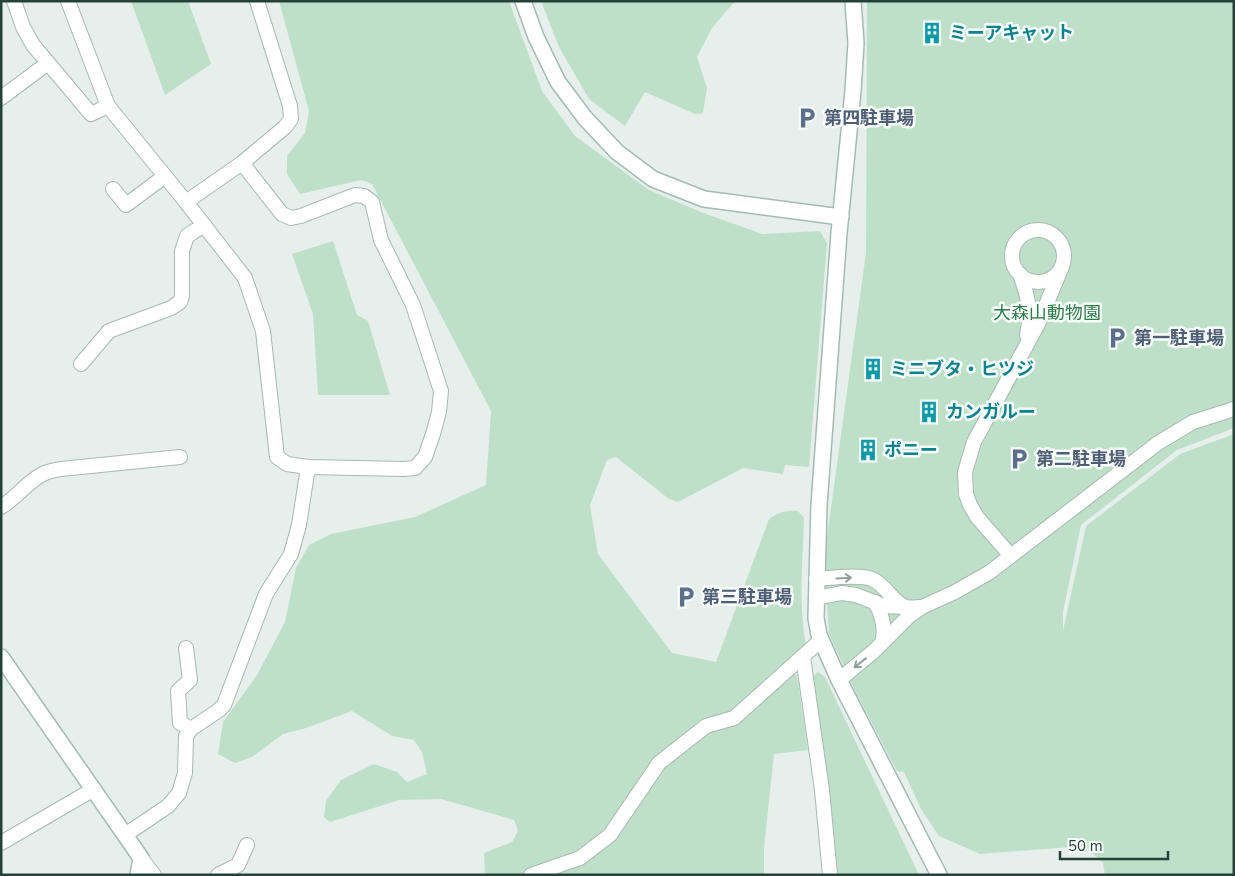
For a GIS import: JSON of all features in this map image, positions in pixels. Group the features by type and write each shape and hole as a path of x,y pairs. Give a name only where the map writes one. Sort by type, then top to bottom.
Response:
{"street":[{"path":"14,1 33,45 91,114 108,106"},
{"path":"68,1 108,106 245,278 263,331 277,457 287,464 308,466 415,468 425,457 433,434 440,412 441,391 413,305 381,240 372,202 364,196 355,195 291,218 282,214 242,163"},
{"path":"186,202 242,163 291,119 290,106 257,1"},
{"path":"523,1 536,37 558,82 585,118 617,152 653,179 704,199 841,217"},
{"path":"854,1 856,43 854,91 841,217 819,505 816,618 821,640 839,680 939,875"},
{"path":"1,98 48,62"},
{"path":"113,189 126,205 165,176"},
{"path":"81,364 109,331 171,308 180,302 182,296 182,251 187,236 204,225"},
{"path":"1011,556 977,517 970,505 966,494 965,472 974,442 1038,324 1064,261 1064,252 1056,238 1049,233 1040,231 1032,231 1024,235 1017,241 1013,249 1014,266 1020,274 1030,308 1025,345"},
{"path":"1020,274 1032,282 1041,282 1049,280 1061,269"},
{"path":"839,680 874,652 905,620 922,607 972,582 1011,556 1170,435 1193,422 1234,408"},
{"path":"1,507 32,481 45,473 61,469 180,458"},
{"path":"125,835 168,806 180,793 185,773 186,736 191,728 224,705 266,594 291,554 300,525 308,466"},
{"path":"816,579 856,577 871,579 885,587 898,602 906,607"},
{"path":"816,598 842,592 856,595 884,606 922,607"},
{"path":"875,602 881,612 884,636 882,643"},
{"path":"531,875 580,858 610,835 659,763 706,726 734,718 821,640"},
{"path":"186,648 190,680 178,691 180,723 191,728"},
{"path":"1,657 154,875"},
{"path":"802,657 822,790 830,875"},
{"path":"1,843 94,790"},
{"path":"218,875 238,865 247,845"},
{"path":"138,875 141,858"}],"green space":[{"path":"131,1 188,1 211,64 165,95"},
{"path":"279,1 509,1 542,91 575,136 649,190 701,212 762,234 820,231 827,243 809,467 785,465 783,474 743,468 678,502 669,499 616,457 607,460 590,505 598,554 672,653 716,662 769,519 779,513 790,511 798,511 804,518 802,613 806,645 781,671 797,675 808,750 774,754 764,848 764,875 485,875 484,853 512,842 518,831 514,820 441,799 399,800 330,822 324,817 326,801 341,780 374,764 397,772 407,782 427,774 422,752 414,740 392,736 352,711 303,729 283,734 252,757 235,763 218,754 223,722 257,675 285,622 296,568 309,545 331,534 415,517 486,485 491,411 372,184 361,180 300,194 287,174 287,156 305,133 309,111"},
{"path":"541,1 735,1 712,28 697,57 707,88 703,113 695,114 645,92 625,126 589,99 559,47"},
{"name":"大森山動物園","path":"867,1 1234,1 1234,428 1177,450 1081,525 1063,612 1063,631 1086,526 1180,454 1234,434 1234,875 1105,875 1103,863 1084,846 980,854 939,836 921,809 904,772 897,771 854,689 829,634 824,559 866,253"},
{"path":"333,241 357,315 368,321 390,395 318,395 313,314 292,254"},
{"path":"818,672 825,677 919,875 836,875 812,677"}],"place":[{"name":"ミーアキャット","path":"932,33"},
{"name":"第四駐車場","path":"807,118"},
{"name":"第一駐車場","path":"1117,338"},
{"name":"ミニブタ・ヒツジ","path":"873,369"},
{"name":"カンガルー","path":"929,412"},
{"name":"ポニー","path":"868,450"},
{"name":"第二駐車場","path":"1019,459"},
{"name":"第三駐車場","path":"686,597"}]}
